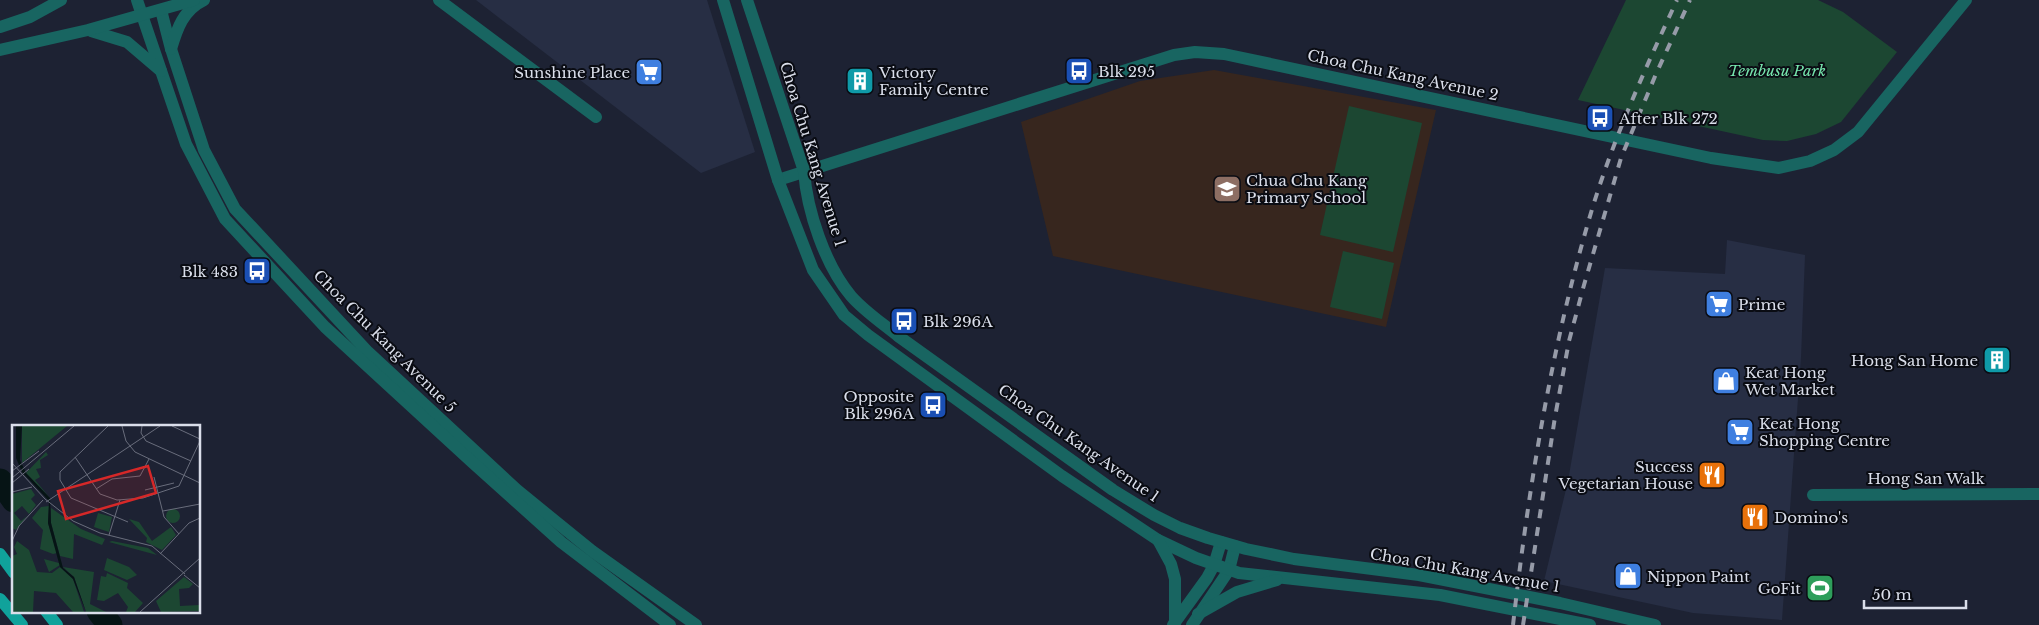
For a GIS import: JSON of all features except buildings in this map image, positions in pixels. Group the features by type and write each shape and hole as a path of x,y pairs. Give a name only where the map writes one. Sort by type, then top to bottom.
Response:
{"main road":[{"path":"0,554 12,570"},
{"path":"0,599 22,625"},
{"path":"47,612 57,625"}],"street":[{"path":"0,28 30,17 61,0"},
{"name":"Choa Chu Kang Avenue 5","path":"137,0 186,144 225,219 326,327 548,529 621,580 696,625"},
{"path":"0,50 88,30 142,15 160,5 194,0"},
{"path":"172,49 181,20 195,4 204,0"},
{"path":"439,0 596,117"},
{"name":"Choa Chu Kang Avenue 1","path":"723,0 778,180 813,270 844,315 1062,476 1158,540 1229,570 1440,596 1558,617 1590,625"},
{"name":"Choa Chu Kang Avenue 1","path":"747,0 804,171 806,196 823,248 851,296 873,316 1113,490 1154,515 1180,528 1235,546 1320,563 1419,575 1560,603 1655,625"},
{"name":"Choa Chu Kang Avenue 2","path":"778,180 1174,55 1195,52 1224,54 1711,158 1779,168 1797,165 1824,155 1858,132 1966,0"},
{"name":"Choa Chu Kang Avenue 5","path":"160,5 204,150 235,209 368,352 517,490 592,551 670,625"},
{"path":"88,30 127,42 161,72"},
{"path":"180,126 195,121"},
{"name":"Hong San Walk","path":"1813,495 2039,494"},
{"path":"1158,540 1172,564 1175,579 1174,624"},
{"path":"1174,624 1196,595 1214,565 1220,542"},
{"path":"1192,625 1229,570 1235,546"},
{"path":"1320,563 1322,576 1334,582"},
{"path":"1198,614 1238,592 1287,577"}],"shaded area":[{"name":"Sunshine Place","path":"476,0 707,0 755,152 701,173"},
{"name":"Chua Chu Kang Primary School","path":"1214,70 1436,110 1386,327 1053,256 1021,122 1140,81"},
{"path":"1727,240 1805,255 1801,357 1782,620 1693,613 1544,581 1568,481 1605,268 1725,274"}],"green space":[{"name":"Tembusu Park","path":"1626,0 1818,0 1843,12 1897,52 1841,122 1816,134 1787,141 1763,140 1578,100"},
{"path":"1349,106 1422,123 1393,252 1320,235"},
{"path":"1343,251 1394,263 1382,319 1330,307"}],"waterway":[{"path":"0,481 12,497"},
{"path":"100,612 110,625"}],"railway":[{"path":"1513,625 1526,519 1544,414 1565,309 1578,257 1593,206 1621,127 1677,0"},
{"path":"1523,625 1555,417 1569,341 1621,158 1656,74 1690,0"}],"place":[{"name":"Blk 295","path":"1079,71"},
{"name":"Sunshine Place","path":"649,72"},
{"name":"Victory Family Centre","path":"860,81"},
{"name":"After Blk 272","path":"1600,118"},
{"name":"Chua Chu Kang Primary School","path":"1227,189"},
{"name":"Blk 483","path":"257,271"},
{"name":"Prime","path":"1719,304"},
{"name":"Blk 296A","path":"904,321"},
{"name":"Hong San Home","path":"1997,360"},
{"name":"Keat Hong Wet Market","path":"1726,381"},
{"name":"Opposite Blk 296A","path":"933,405"},
{"name":"Keat Hong Shopping Centre","path":"1740,432"},
{"name":"Success Vegetarian House","path":"1712,475"},
{"name":"Domino's","path":"1755,517"},
{"name":"Nippon Paint","path":"1628,576"},
{"name":"GoFit","path":"1820,588"}]}
